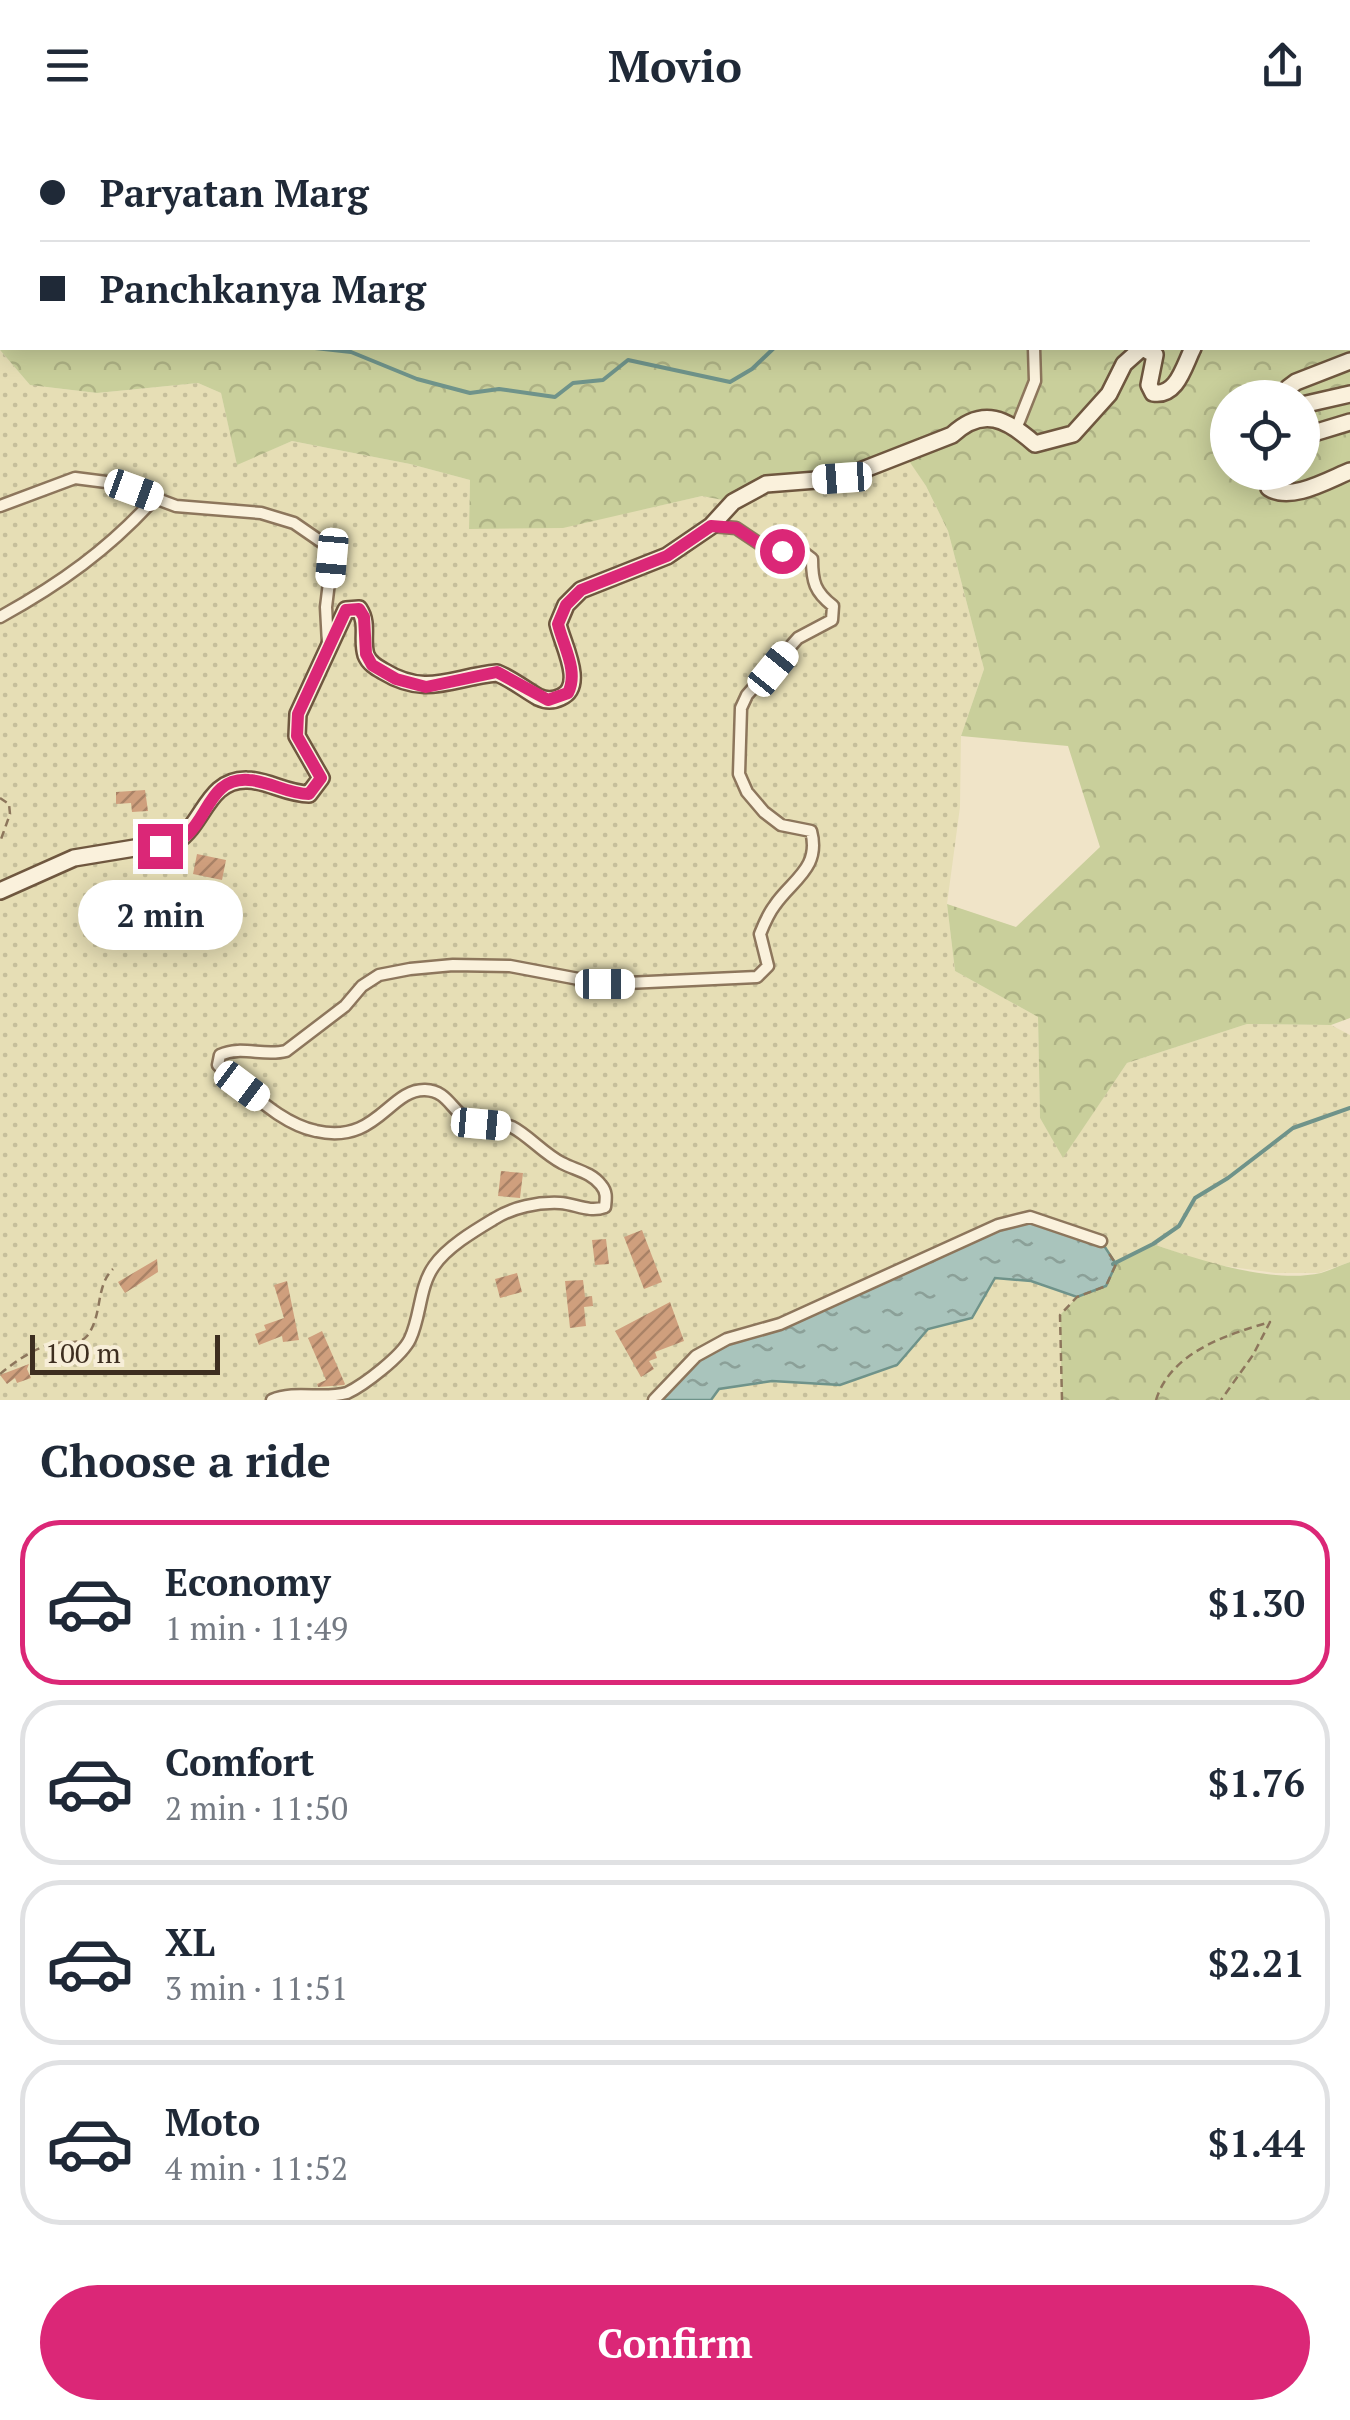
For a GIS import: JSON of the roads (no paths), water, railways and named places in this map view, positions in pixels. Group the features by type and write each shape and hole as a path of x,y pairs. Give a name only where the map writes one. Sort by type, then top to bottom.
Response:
{"street":[{"path":"1016,429 1035,381 1034,350"},
{"path":"0,892 74,858 177,841 189,833 214,792 227,784 248,780 292,794 309,794 321,778 302,748 296,726 298,714 346,610 359,609 364,617 366,654 372,665 396,679 426,687 497,672 539,697 558,698 568,693 572,684 571,666 558,624 566,605 581,590 667,556 711,526 733,502 766,484 842,478 952,435 966,422 983,418 991,417 1016,429 1035,444 1073,434 1110,394 1124,364 1140,350"},
{"path":"1146,350 1155,355 1149,385 1153,393 1163,395 1170,392 1192,350"},
{"path":"1301,380 1350,361"},
{"path":"1320,401 1350,394"},
{"path":"1320,431 1350,422"},
{"path":"1320,483 1350,471"},
{"path":"0,506 75,478 114,482 176,506 261,513 294,522 323,543 332,558 326,607 328,646"},
{"path":"1273,490 1280,494 1299,490"},
{"path":"0,617 108,548 156,498"},
{"path":"272,1400 280,1396 330,1398 349,1392 395,1359 410,1340 432,1267 450,1249 497,1216 536,1203 564,1203 586,1209 605,1206 607,1197 603,1187 588,1174 535,1147 511,1126 481,1124 465,1118 443,1093 421,1089 364,1128 338,1135 312,1131 288,1120 218,1065 220,1055 232,1050 277,1054 286,1051 345,1006 362,986 379,975 410,968 510,966 624,984 757,977 768,966 760,934 776,902 798,882 815,844 812,831 781,825 747,792 739,774 741,708 746,695 798,638 832,620 833,606 818,595 813,585 812,559 799,550 769,550 736,528 711,526"},
{"path":"654,1400 696,1356 727,1340 780,1324 998,1226 1030,1217 1101,1241"}],"water":[{"path":"1030,1217 1101,1241 1116,1264 1106,1286 1077,1297 1031,1281 995,1278 972,1318 928,1329 897,1365 840,1385 772,1381 719,1389 711,1400 654,1400 696,1356"}],"waterway":[{"path":"333,350 351,352 417,379 470,393 499,389 555,397 573,383 603,380 628,360 730,382 752,369 772,350"},
{"path":"1113,1264 1179,1226 1195,1198 1293,1128 1350,1108"}]}
